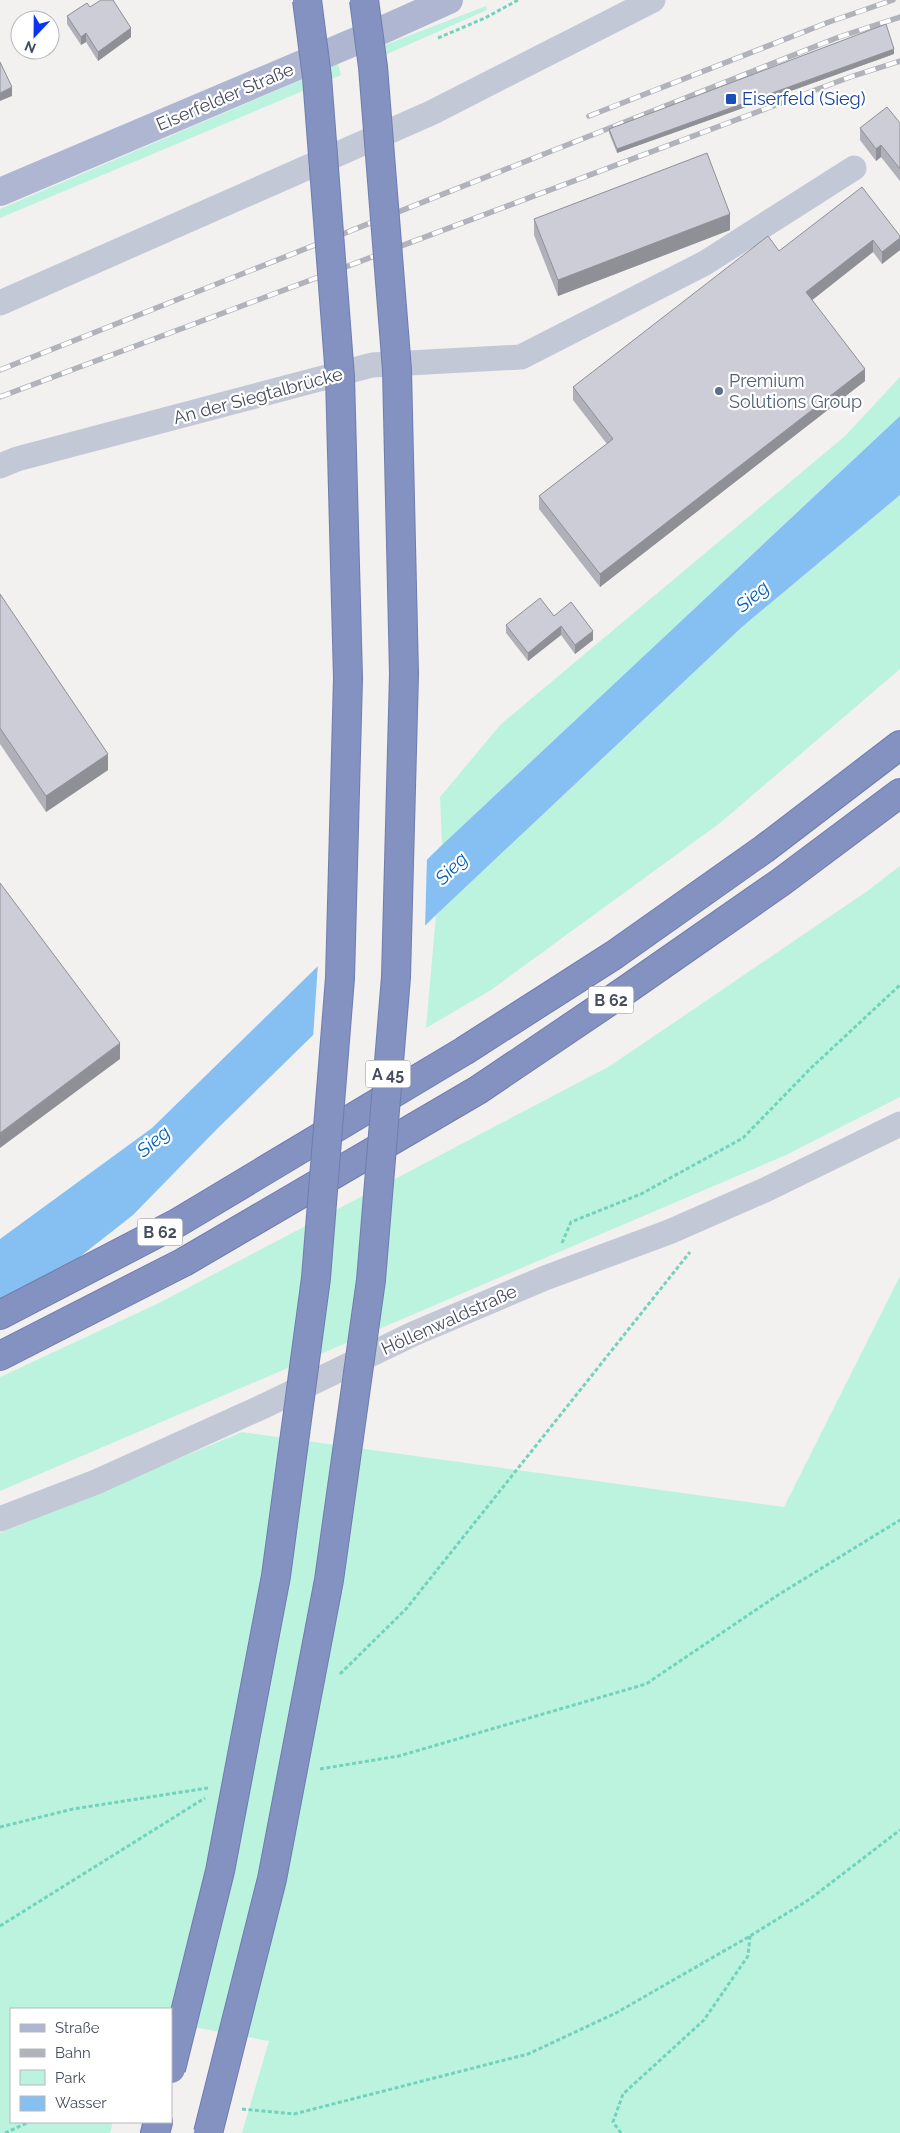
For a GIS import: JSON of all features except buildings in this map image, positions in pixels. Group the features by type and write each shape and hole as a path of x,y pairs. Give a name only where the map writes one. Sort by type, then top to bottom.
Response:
{"highway":[{"path":"172,2064 220,1871 276,1576 316,1278 340,978 348,678 340,377 317,77 307,0"},
{"name":"A 45","path":"208,2133 272,1879 329,1580 370,1280 396,977 404,674 397,370 373,67 364,0"},
{"name":"B 62","path":"0,1315 177,1223 464,1051 614,955 764,849 900,745"},
{"name":"B 62","path":"0,1356 184,1262 311,1189 494,1079 781,882 900,793"}],"main road":[{"name":"Eiserfelder Straße","path":"0,192 356,42 449,0"}],"street":[{"path":"0,303 431,113 653,0"},
{"path":"356,42 385,133"},
{"name":"An der Siegtalbrücke","path":"0,466 17,459 372,366 521,357 705,263 854,168"},
{"name":"Höllenwaldstraße","path":"0,1519 96,1482 264,1406 413,1334 545,1278 669,1232 733,1204 900,1124"}],"path":[{"path":"545,1278 572,1222 641,1194 743,1138 810,1069 900,985"},
{"path":"337,1677 406,1609 694,1246"},
{"path":"313,1770 399,1756 646,1684 778,1595 900,1520"},
{"path":"0,1827 74,1809 217,1787"},
{"path":"0,1926 210,1795"},
{"path":"294,2114 528,2054 616,2013 750,1936 810,1899 900,1830"},
{"path":"621,2133 613,2122 623,2094 704,2020 748,1956 750,1936"},
{"path":"5,2133 27,2123"}],"green space":[{"path":"486,6 487,10 385,55 382,46"},
{"path":"338,64 341,75 0,218 0,209"},
{"path":"900,377 900,416 442,845 440,797 501,724 845,436"},
{"path":"900,495 900,669 720,823 491,990 426,1028 436,915 742,627"},
{"path":"900,866 900,1097 786,1155 0,1491 0,1377 159,1303 610,1066 866,892"},
{"path":"900,1276 900,2133 242,2133 269,2041 172,2023 172,2008 10,2008 10,2123 113,2123 110,2133 0,2133 0,1533 242,1432 784,1507"}],"water":[{"name":"Sieg","path":"900,416 900,495 742,627 436,915 217,1129 133,1215 16,1307 0,1314 0,1239 152,1128 442,845"}],"pier":[{"path":"427,856 425,930 313,1039 318,963"}],"railway":[{"path":"589,116 829,22 893,0"},
{"path":"0,370 839,37 900,17"},
{"path":"0,397 850,77 900,61"}],"place":[{"name":"Eiserfeld (Sieg)","path":"731,99"},
{"name":"Premium Solutions Group","path":"719,391"}]}
